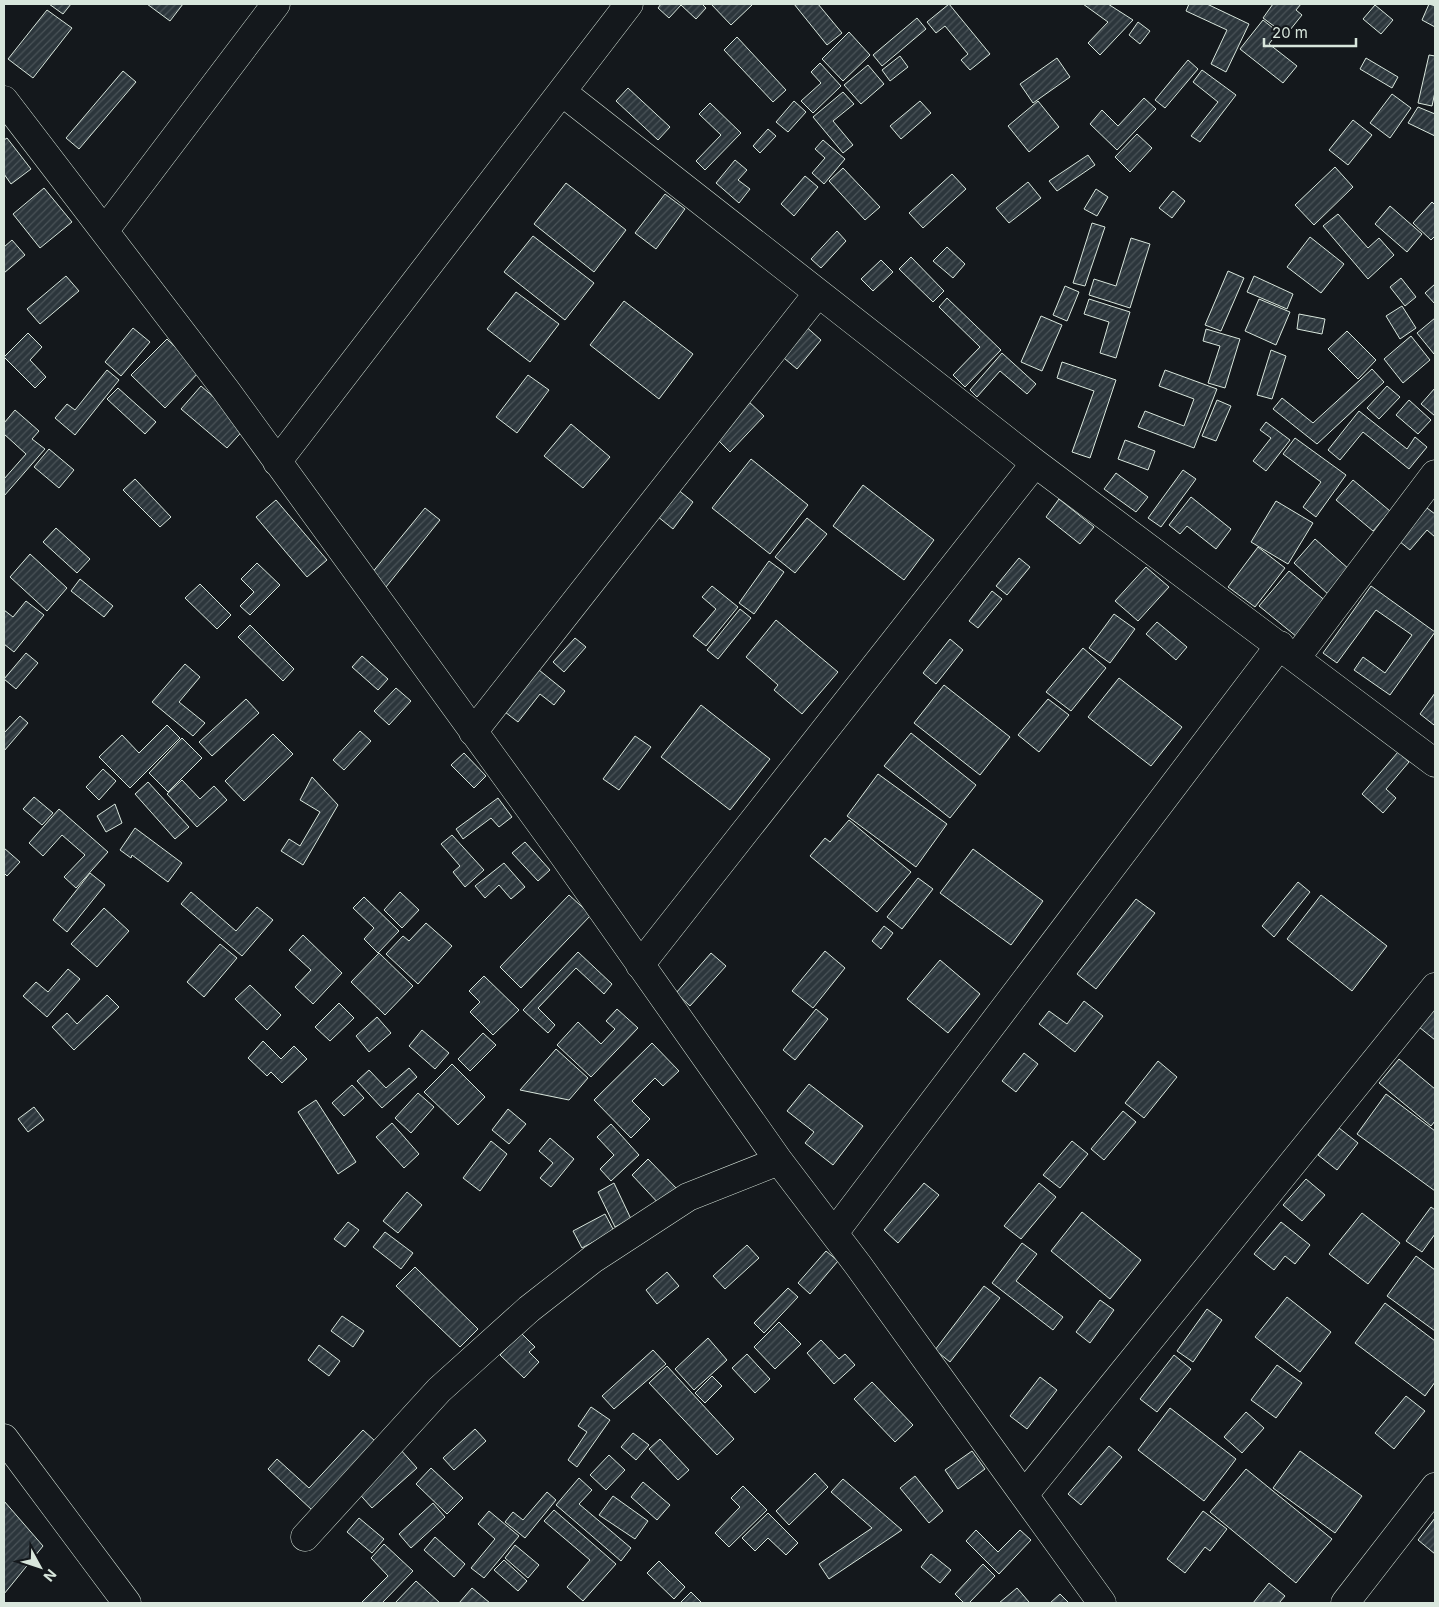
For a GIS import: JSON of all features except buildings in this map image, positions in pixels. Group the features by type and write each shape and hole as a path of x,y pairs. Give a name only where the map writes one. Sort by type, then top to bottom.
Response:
{"street":[{"path":"105,230 276,4"},
{"path":"277,462 630,4"},
{"path":"562,92 1035,463 1435,763"},
{"path":"4,100 105,230 277,462 473,732 779,1161 834,1233 1102,1603"},
{"path":"473,732 818,293"},
{"path":"640,965 1035,463"},
{"path":"834,1233 1288,652 1435,474"},
{"path":"1024,1495 1435,987"},
{"path":"305,1537 439,1390 529,1309 593,1259 688,1198 779,1161"},
{"path":"4,1438 127,1603"},
{"path":"1345,1603 1435,1487"}]}
